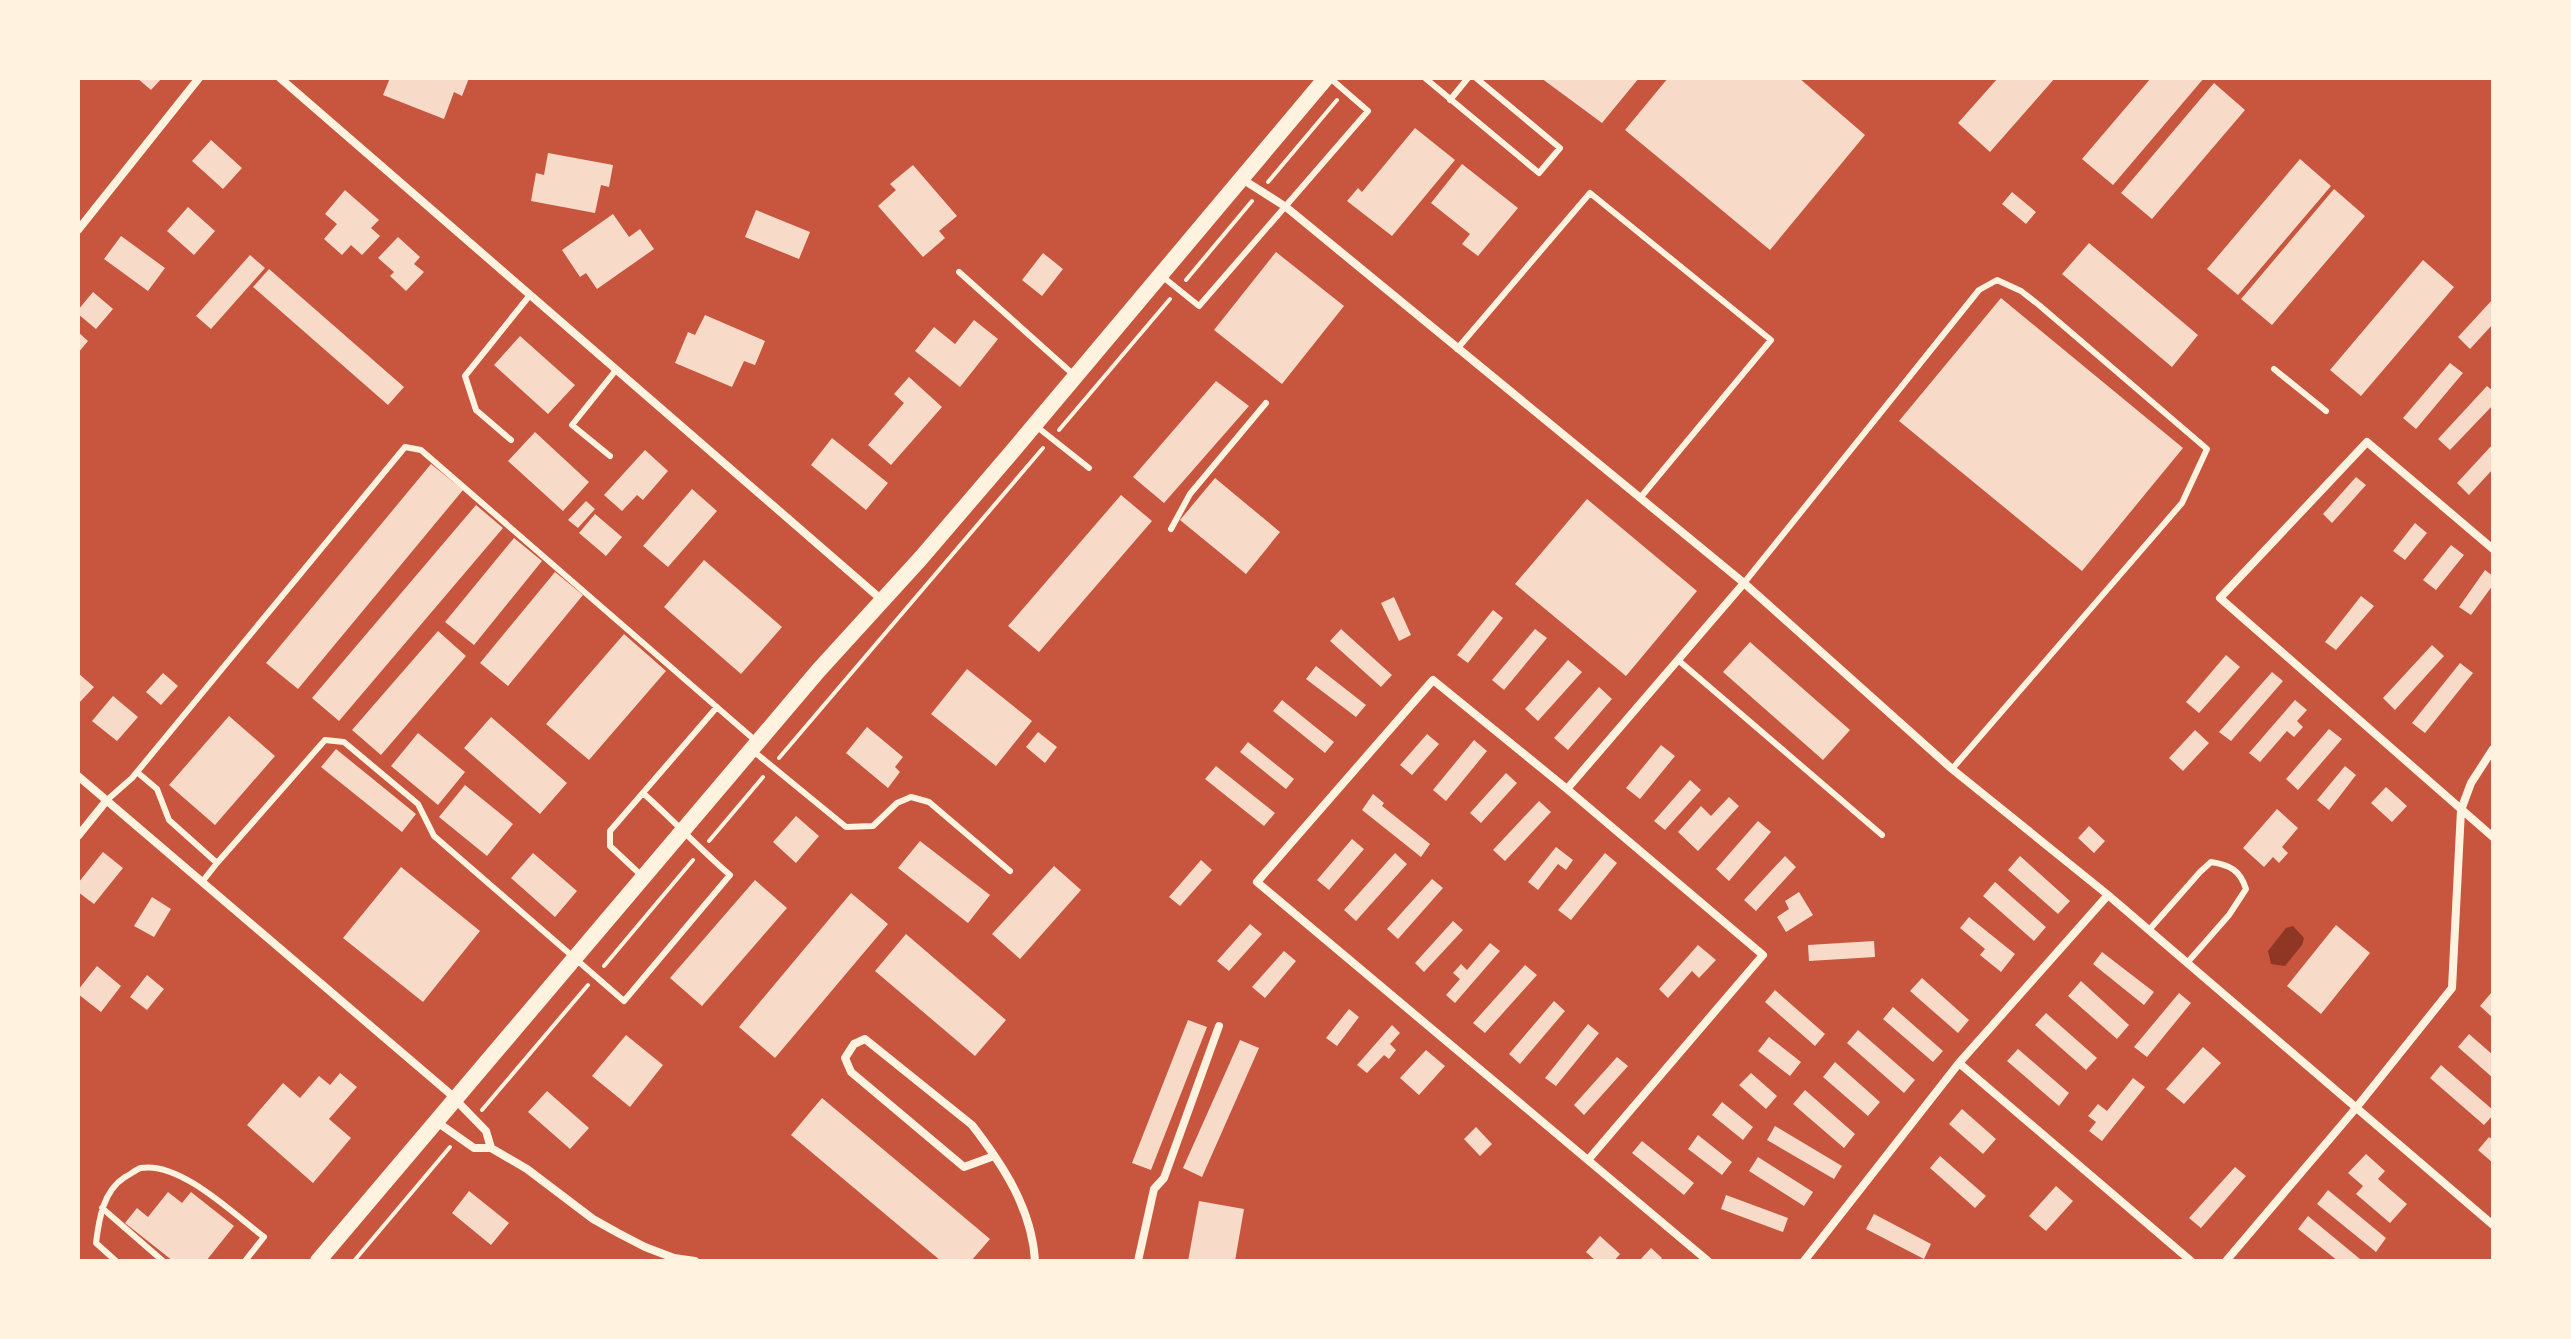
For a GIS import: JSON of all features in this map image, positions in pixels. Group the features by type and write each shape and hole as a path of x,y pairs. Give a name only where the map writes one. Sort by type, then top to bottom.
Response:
{"main road":[{"path":"318,1261 754,746 1035,425 1328,78"}],"street":[{"path":"78,230 199,78"},
{"path":"280,78 882,600"},
{"path":"1242,178 1286,207 1744,583 1952,769 2108,895 2493,1225"},
{"path":"2493,549 2367,442 2220,598 2493,837"},
{"path":"1567,789 1744,583"},
{"path":"1588,1160 1763,955 1433,680 1257,882 1708,1261"},
{"path":"2226,1261 2356,1108 2452,988 2461,810 2471,783 2493,749"},
{"path":"78,776 455,1100 486,1131 491,1148"},
{"path":"78,836 107,800"},
{"path":"1804,1261 1959,1063 2108,895"},
{"path":"1138,1261 1154,1189 1164,1178 1219,1026"},
{"path":"994,1156 964,1167 851,1072 845,1058 854,1044 865,1039 972,1125 994,1156 1012,1183 1022,1203 1035,1261"},
{"path":"1959,1063 2191,1261"},
{"path":"437,1122 474,1148 491,1148 527,1169 593,1219 674,1259 695,1261"}],"lane":[{"path":"1161,274 1199,306 1368,111 1328,78"},
{"path":"1425,78 1539,173 1560,148 1476,78"},
{"path":"1450,100 1468,78"},
{"path":"1457,349 1590,193 1771,340 1640,498"},
{"path":"959,272 1075,376"},
{"path":"1744,583 1979,290 1997,280 2021,291 2039,305 2207,449 2182,503 1952,769"},
{"path":"511,440 476,410 465,376 530,295"},
{"path":"2274,369 2326,411"},
{"path":"610,456 572,425 616,370"},
{"path":"1171,529 1190,494 1266,403"},
{"path":"1035,425 1089,468"},
{"path":"107,800 137,772 405,447 421,450 717,707 772,767 846,827 873,826 897,803 911,797 929,802 1010,871"},
{"path":"1678,660 1882,835"},
{"path":"643,877 610,846 610,831 717,707"},
{"path":"202,882 325,740 344,742 418,804 434,836 624,1001 730,875 643,793"},
{"path":"137,772 157,789 169,820 217,863"},
{"path":"2149,930 2211,862 2229,865 2242,876 2246,889 2229,915 2187,963"},
{"path":"116,1261 96,1243 102,1208 118,1182 140,1168 165,1170 190,1181 264,1237 245,1261"},
{"path":"102,1208 163,1261"}],"path":[{"path":"1277,171 1345,90"},
{"path":"482,1111 1249,204"},
{"path":"354,1261 452,1145"}],"shaded area":[{"path":"2293,926 2304,938 2302,945 2285,966 2271,964 2268,951 2286,928"}],"building":[{"path":"137,78 162,78 151,90"},
{"path":"390,78 469,78 462,96 454,92 444,119 383,95"},
{"path":"1541,78 1639,78 1602,123"},
{"path":"1668,78 1799,78 1865,135 1770,250 1625,130"},
{"path":"1998,78 2055,78 1990,152 1958,123"},
{"path":"2151,78 2204,78 2113,185 2082,159"},
{"path":"2214,83 2245,110 2152,219 2121,193"},
{"path":"1415,128 1455,160 1392,236 1347,201 1358,188 1362,192"},
{"path":"211,140 242,168 223,189 192,161"},
{"path":"548,153 613,165 609,187 601,185 595,213 531,201 536,173 544,175"},
{"path":"2300,159 2331,186 2238,295 2207,269"},
{"path":"1462,164 1518,208 1478,256 1462,244 1470,234 1431,203"},
{"path":"913,165 957,216 939,231 945,238 923,257 878,206 896,190 890,184"},
{"path":"2334,189 2365,216 2272,325 2241,299"},
{"path":"345,190 379,220 371,228 380,236 362,255 351,245 342,255 324,239 337,224 325,214"},
{"path":"2012,192 2036,212 2026,224 2002,204"},
{"path":"188,207 215,231 194,255 167,231"},
{"path":"756,210 810,232 799,259 745,237"},
{"path":"613,214 629,237 640,229 654,249 597,289 586,273 580,277 562,250"},
{"path":"121,236 165,268 148,291 104,259"},
{"path":"398,237 420,257 414,264 424,272 406,291 390,276 394,272 378,258"},
{"path":"2089,243 2198,335 2172,367 2062,274"},
{"path":"1276,252 1344,306 1282,384 1214,330"},
{"path":"1043,253 1063,269 1042,296 1022,280"},
{"path":"250,255 265,268 211,329 196,316"},
{"path":"2423,260 2454,287 2361,396 2330,370"},
{"path":"269,269 404,387 388,405 253,287"},
{"path":"93,292 113,309 96,329 78,314"},
{"path":"2001,298 2183,448 2082,571 1899,421"},
{"path":"2493,299 2493,324 2470,349 2458,337"},
{"path":"705,315 765,341 755,365 744,361 732,387 675,363 688,332 695,335"},
{"path":"974,320 998,339 960,387 915,351 934,327 955,344"},
{"path":"78,332 88,341 78,353"},
{"path":"520,336 575,385 548,414 494,365"},
{"path":"2450,363 2463,373 2416,429 2403,418"},
{"path":"909,377 942,407 891,465 868,445 904,403 894,394"},
{"path":"1216,381 1249,406 1164,503 1133,477"},
{"path":"2487,386 2493,391 2493,405 2450,450 2438,439"},
{"path":"535,432 589,482 563,511 508,461"},
{"path":"832,438 888,483 866,510 811,465"},
{"path":"2493,444 2493,469 2469,495 2457,483"},
{"path":"645,450 668,471 643,500 637,495 622,511 604,495"},
{"path":"431,464 463,490 298,689 266,663"},
{"path":"2356,477 2366,485 2332,523 2323,514"},
{"path":"1215,478 1280,532 1246,574 1180,520"},
{"path":"692,489 717,511 668,567 643,546"},
{"path":"1121,495 1152,521 1039,652 1008,626"},
{"path":"1587,499 1697,591 1626,676 1515,584"},
{"path":"586,501 595,509 578,528 568,520"},
{"path":"476,505 503,528 339,721 312,698"},
{"path":"595,514 622,537 606,556 579,533"},
{"path":"2415,523 2427,533 2405,560 2393,551"},
{"path":"514,538 542,561 474,645 445,622"},
{"path":"2451,545 2464,555 2436,590 2423,580"},
{"path":"704,560 782,627 741,674 664,607"},
{"path":"2485,570 2493,576 2493,585 2471,615 2459,607"},
{"path":"555,572 583,595 508,686 480,663"},
{"path":"2361,596 2374,606 2336,650 2325,642"},
{"path":"1394,597 1411,635 1399,641 1381,603"},
{"path":"1493,610 1503,618 1468,663 1457,655"},
{"path":"1341,629 1392,675 1381,687 1330,641"},
{"path":"1535,629 1547,638 1504,690 1492,680"},
{"path":"438,631 466,656 381,755 352,730"},
{"path":"624,634 666,671 589,760 546,724"},
{"path":"1750,642 1850,730 1823,760 1723,672"},
{"path":"2432,645 2444,656 2395,710 2383,698"},
{"path":"2226,655 2240,667 2199,713 2186,702"},
{"path":"1568,660 1582,672 1538,721 1525,709"},
{"path":"2460,663 2473,673 2425,733 2412,723"},
{"path":"1316,666 1366,705 1356,717 1306,679"},
{"path":"967,669 1032,721 996,766 931,714"},
{"path":"2272,672 2283,681 2231,741 2219,732"},
{"path":"78,673 94,687 78,704"},
{"path":"163,673 178,686 161,705 146,692"},
{"path":"1599,687 1612,699 1568,750 1554,738"},
{"path":"113,696 138,717 117,741 92,721"},
{"path":"1282,700 1334,742 1325,753 1273,711"},
{"path":"2295,700 2307,710 2297,721 2303,727 2294,737 2287,731 2260,762 2249,753"},
{"path":"229,716 275,756 215,825 169,785"},
{"path":"491,717 567,783 540,814 464,748"},
{"path":"867,727 903,757 895,767 900,772 888,788 846,753"},
{"path":"2329,729 2342,739 2298,790 2286,779"},
{"path":"2195,730 2209,743 2183,771 2169,758"},
{"path":"1038,732 1057,747 1045,763 1026,747"},
{"path":"418,733 465,772 438,805 391,766"},
{"path":"1427,734 1439,744 1412,775 1400,765"},
{"path":"1474,740 1487,751 1446,801 1433,790"},
{"path":"1248,742 1294,779 1286,789 1240,752"},
{"path":"1661,745 1675,756 1640,799 1626,788"},
{"path":"336,749 416,814 402,832 321,767"},
{"path":"1216,766 1275,813 1264,826 1205,779"},
{"path":"2345,766 2356,775 2329,810 2317,800"},
{"path":"1506,773 1517,783 1481,823 1470,813"},
{"path":"1690,780 1701,790 1665,830 1654,821"},
{"path":"465,785 513,824 487,856 439,817"},
{"path":"2386,787 2407,806 2392,822 2371,803"},
{"path":"1373,794 1384,803 1382,806 1430,844 1421,857 1362,810"},
{"path":"1729,797 1739,806 1698,851 1678,832 1701,806 1711,816"},
{"path":"1539,801 1551,812 1505,861 1493,850"},
{"path":"2277,809 2298,828 2282,847 2288,853 2279,863 2273,857 2264,867 2243,848"},
{"path":"796,816 819,836 796,863 773,842"},
{"path":"1758,821 1771,832 1729,881 1716,869"},
{"path":"2089,826 2105,841 2094,853 2078,838"},
{"path":"1352,839 1364,849 1329,890 1317,880"},
{"path":"920,841 990,895 968,923 898,868"},
{"path":"1556,847 1573,860 1566,870 1558,864 1538,890 1528,882"},
{"path":"103,852 123,868 94,904 78,892 78,883"},
{"path":"533,853 577,891 555,917 511,878"},
{"path":"1395,853 1407,864 1356,921 1344,910"},
{"path":"1605,853 1617,863 1571,920 1558,910"},
{"path":"1785,856 1796,867 1756,911 1744,900"},
{"path":"2020,856 2070,901 2058,914 2008,870"},
{"path":"1201,860 1212,870 1180,906 1169,897"},
{"path":"1054,866 1081,890 1020,959 992,934"},
{"path":"401,867 480,931 423,1002 343,938"},
{"path":"1432,879 1443,888 1398,939 1387,929"},
{"path":"755,880 787,908 702,1006 670,978"},
{"path":"1995,882 2046,927 2034,941 1983,896"},
{"path":"1799,892 1813,915 1786,932 1777,917 1789,909 1785,901"},
{"path":"851,893 888,924 775,1058 739,1027"},
{"path":"152,897 171,909 154,937 134,926"},
{"path":"1969,917 2015,954 2001,972 1980,955 1985,949 1960,928"},
{"path":"1453,921 1463,930 1424,972 1415,963"},
{"path":"1250,924 1262,934 1229,971 1217,961"},
{"path":"2336,925 2370,953 2321,1014 2287,986"},
{"path":"906,934 1006,1020 975,1056 875,971"},
{"path":"1874,941 1875,957 1809,961 1808,945"},
{"path":"1490,943 1500,951 1455,1003 1446,995 1460,979 1453,973 1461,964 1467,970"},
{"path":"1698,945 1716,960 1699,978 1692,971 1668,998 1659,989"},
{"path":"1284,951 1296,961 1265,998 1252,987"},
{"path":"2102,952 2154,992 2144,1005 2093,964"},
{"path":"1525,965 1537,975 1485,1033 1473,1023"},
{"path":"97,966 121,986 101,1012 78,994"},
{"path":"147,975 164,989 147,1010 130,997"},
{"path":"1922,978 1969,1020 1958,1033 1910,991"},
{"path":"2081,981 2129,1025 2117,1039 2068,996"},
{"path":"1775,990 1825,1034 1815,1046 1765,1002"},
{"path":"2179,993 2191,1003 2147,1057 2134,1047"},
{"path":"2491,993 2493,995 2493,1018 2480,1006"},
{"path":"1554,1001 1565,1011 1520,1064 1509,1054"},
{"path":"1893,1007 1943,1051 1933,1062 1883,1019"},
{"path":"1349,1009 1359,1017 1337,1046 1326,1038"},
{"path":"2046,1013 2097,1058 2086,1070 2035,1025"},
{"path":"1188,1020 1207,1027 1151,1170 1132,1163"},
{"path":"1588,1024 1599,1033 1556,1086 1545,1078"},
{"path":"1392,1025 1400,1033 1390,1044 1396,1050 1389,1059 1384,1055 1367,1073 1357,1065"},
{"path":"1858,1030 1915,1080 1904,1093 1847,1043"},
{"path":"2469,1034 2493,1055 2493,1078 2458,1047"},
{"path":"626,1035 663,1065 630,1107 592,1076"},
{"path":"1769,1037 1801,1062 1790,1076 1758,1051"},
{"path":"1240,1040 1259,1048 1202,1177 1183,1168"},
{"path":"2203,1047 2221,1063 2184,1104 2166,1089"},
{"path":"2018,1049 2069,1093 2059,1106 2007,1061"},
{"path":"1426,1050 1445,1066 1419,1095 1400,1078"},
{"path":"1617,1057 1628,1066 1584,1115 1574,1105"},
{"path":"1835,1062 1880,1102 1868,1116 1823,1077"},
{"path":"2441,1065 2493,1110 2493,1115 2484,1125 2430,1078"},
{"path":"340,1073 357,1087 329,1119 351,1138 313,1183 247,1125 283,1083 300,1098 319,1076 330,1085"},
{"path":"1751,1073 1777,1096 1766,1109 1739,1085"},
{"path":"2133,1078 2145,1087 2102,1141 2089,1131 2096,1122 2088,1116 2098,1104 2107,1111"},
{"path":"1805,1090 1855,1134 1844,1148 1793,1104"},
{"path":"547,1091 589,1128 570,1149 528,1112"},
{"path":"822,1098 990,1239 971,1261 941,1261 791,1135"},
{"path":"1722,1102 1753,1127 1743,1140 1712,1115"},
{"path":"1962,1109 1996,1139 1983,1154 1949,1124"},
{"path":"1775,1126 1842,1166 1834,1179 1767,1140"},
{"path":"1476,1127 1492,1144 1480,1156 1464,1139"},
{"path":"1698,1135 1732,1162 1722,1175 1688,1149"},
{"path":"2489,1137 2493,1140 2493,1163 2478,1150"},
{"path":"1642,1141 1694,1183 1684,1195 1632,1153"},
{"path":"2366,1154 2385,1171 2378,1179 2407,1204 2390,1223 2356,1194 2363,1186 2348,1173"},
{"path":"1940,1156 1986,1196 1975,1208 1930,1168"},
{"path":"1758,1157 1813,1192 1804,1206 1749,1171"},
{"path":"2235,1167 2246,1176 2201,1228 2189,1218"},
{"path":"2056,1186 2073,1201 2046,1231 2029,1216"},
{"path":"2328,1190 2386,1238 2376,1252 2317,1204"},
{"path":"469,1191 509,1223 491,1245 452,1213"},
{"path":"168,1192 182,1203 191,1192 234,1226 206,1261 173,1261 125,1223 137,1208 148,1217"},
{"path":"1726,1195 1788,1218 1783,1232 1721,1209"},
{"path":"1199,1201 1244,1209 1235,1261 1188,1261"},
{"path":"1874,1214 1931,1244 1924,1259 1866,1229"},
{"path":"2308,1216 2360,1259 2338,1261 2298,1229"},
{"path":"1600,1236 1620,1254 1614,1261 1596,1261 1586,1252"},
{"path":"1651,1248 1662,1258 1659,1261 1639,1261"}]}
